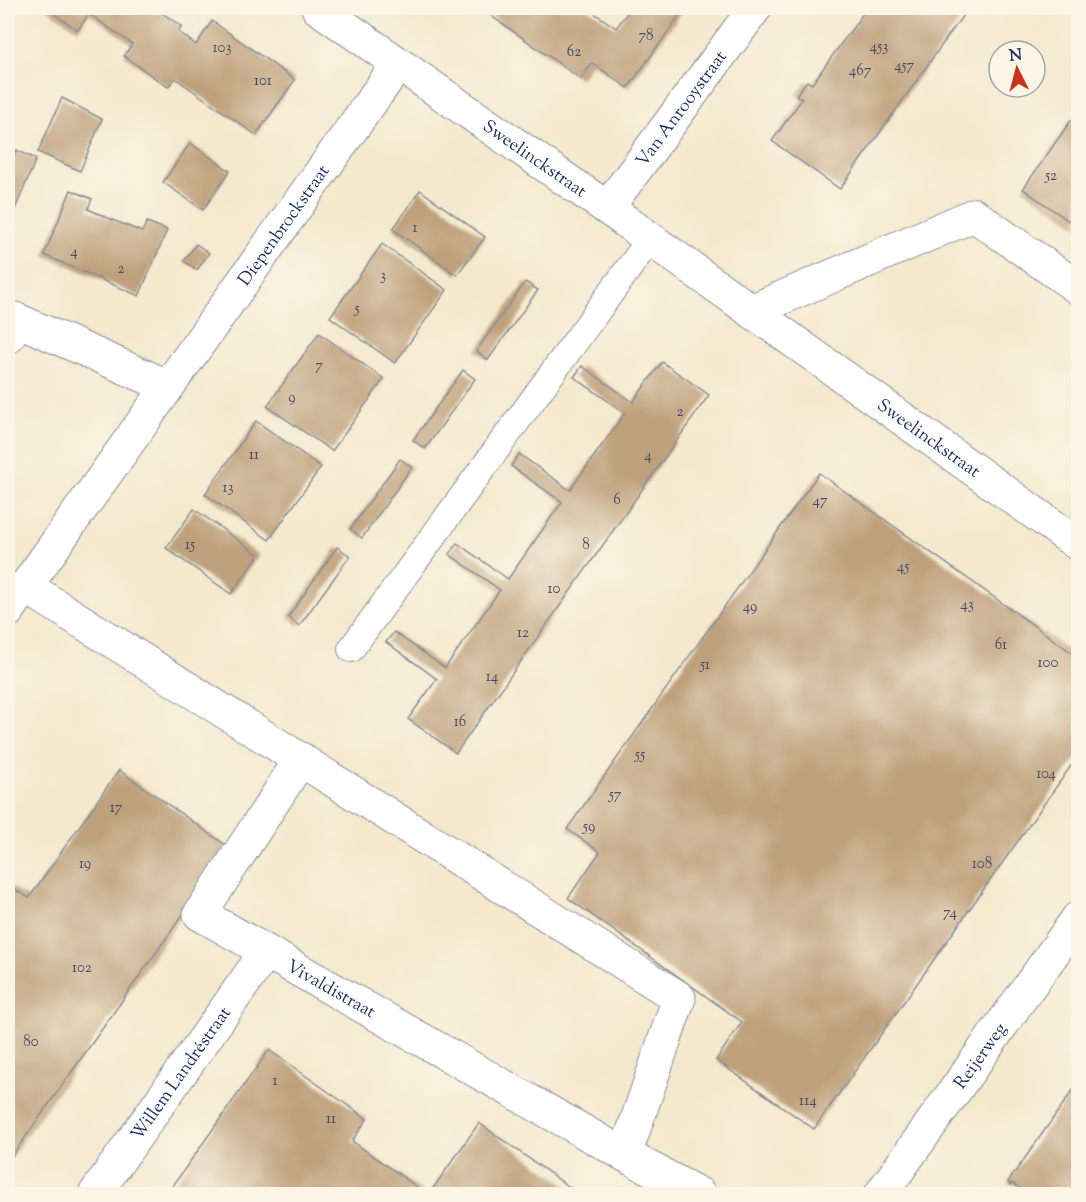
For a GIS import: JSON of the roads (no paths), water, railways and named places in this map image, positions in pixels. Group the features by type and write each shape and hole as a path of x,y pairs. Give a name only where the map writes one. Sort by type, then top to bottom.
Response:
{"street":[{"name":"Sweelinckstraat","path":"318,8 607,208 1078,544"},
{"name":"Van Anrooystraat","path":"607,208 754,8"},
{"name":"Diepenbrockstraat","path":"16,598 398,64"},
{"path":"751,311 974,215 1078,288"},
{"path":"10,323 167,386"},
{"path":"16,598 301,759 679,998 625,1155"},
{"name":"Vivaldistraat","path":"301,759 200,914 625,1155 699,1194"},
{"name":"Reijerweg","path":"881,1194 1078,918"},
{"name":"Willem Landréstraat","path":"95,1194 266,952"}],"lane":[{"path":"351,649 650,239"}]}
